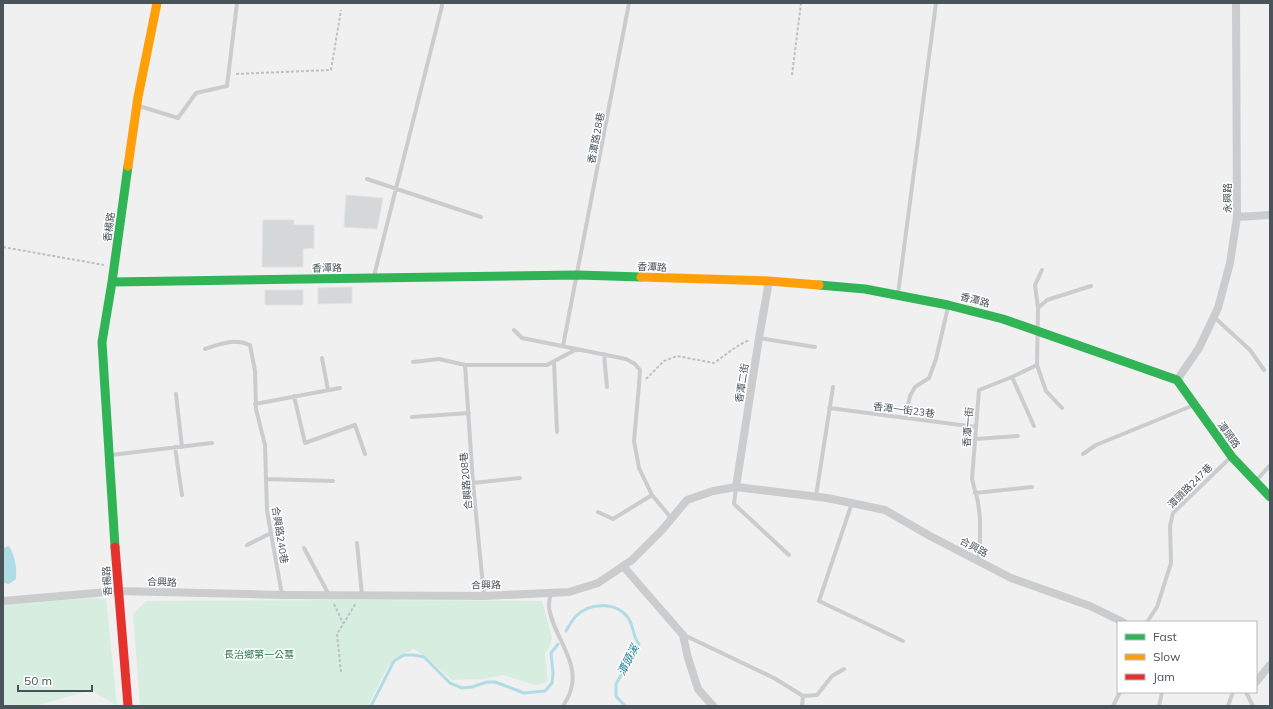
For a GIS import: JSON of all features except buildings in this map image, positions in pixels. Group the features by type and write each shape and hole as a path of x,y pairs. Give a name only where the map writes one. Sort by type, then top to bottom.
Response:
{"street":[{"name":"香楊路","path":"128,706 118,591 102,342 112,282 136,105 157,3"},
{"name":"永興路","path":"1177,380 1198,348 1218,308 1230,263 1237,218 1236,3"},
{"path":"1237,218 1270,215"},
{"name":"香潭路","path":"112,282 578,275 769,281 865,289 948,305 1003,319 1177,380"},
{"name":"香潭二街","path":"736,487 769,281"},
{"name":"潭頭路","path":"1177,380 1232,457 1270,497"},
{"name":"合興路","path":"3,601 118,591 282,595 484,596 569,592 598,582 632,560 672,519 687,500 713,491 736,487 816,496 885,510 1011,578 1090,606 1121,621"},
{"path":"623,566 683,635 688,658 698,689 713,706"},
{"path":"1257,681 1270,665"}],"lane":[{"path":"136,105 178,118 196,93 227,86 237,3"},
{"path":"373,278 442,3"},
{"name":"香潭路28巷","path":"563,346 578,275 629,3"},
{"path":"898,295 936,3"},
{"path":"367,179 481,217"},
{"path":"1042,270 1035,285 1039,332 1037,365 1046,391 1062,408"},
{"path":"1038,308 1047,300 1090,286"},
{"path":"905,418 910,396 916,387 929,378 936,359 948,305"},
{"path":"1214,316 1250,350 1264,370"},
{"path":"514,330 522,338 626,358 635,364 640,370 640,385 634,441 639,468 652,495 672,519"},
{"path":"759,338 815,347"},
{"name":"合興路240巷","path":"205,349 226,342 242,342 250,345 255,371 255,404 265,445 267,511 282,595"},
{"path":"413,362 439,359 465,365 547,365 577,349"},
{"path":"604,354 607,387"},
{"path":"322,358 328,390"},
{"path":"554,362 557,432"},
{"name":"合興路208巷","path":"465,365 473,483 484,596"},
{"name":"香潭一街","path":"978,560 980,518 972,479 979,390 1037,365"},
{"path":"1012,377 1034,426"},
{"path":"816,496 833,387"},
{"path":"255,404 340,388"},
{"path":"176,394 182,447"},
{"path":"294,396 305,444 355,426 365,454"},
{"path":"1083,454 1096,445 1194,405"},
{"name":"香潭一街23巷","path":"830,408 976,427"},
{"path":"412,417 469,413"},
{"path":"975,439 1018,436"},
{"path":"109,455 212,443"},
{"path":"175,447 182,495"},
{"name":"潭頭路247巷","path":"1147,621 1157,607 1171,562 1170,526 1173,513 1232,457"},
{"path":"1256,482 1270,465"},
{"path":"473,483 520,478"},
{"path":"266,479 333,481"},
{"path":"736,487 734,504 788,556"},
{"path":"976,493 1032,487"},
{"path":"598,512 613,519 652,495"},
{"path":"852,503 819,601 903,642"},
{"path":"247,546 271,532"},
{"path":"357,544 362,595"},
{"path":"304,548 329,595"},
{"path":"551,593 549,606 554,624 568,655 572,675 572,689 563,706"},
{"path":"683,635 774,678 803,696 817,695 832,676 844,669"},
{"path":"1113,706 1120,693"},
{"path":"1159,706 1162,693"},
{"path":"1228,706 1232,693"},
{"path":"1246,693 1253,706"},
{"path":"802,706 803,696"}],"path":[{"path":"792,75 801,3"},
{"path":"228,75 331,70 341,10"},
{"path":"3,247 114,267"},
{"path":"640,385 664,361 677,356 714,363 740,343 759,338"},
{"path":"329,595 343,623"},
{"path":"341,672 337,634 362,595"}],"green space":[{"path":"89,597 106,599 117,706 91,690 36,706 3,706 3,604"},
{"name":"長治鄉第一公墓","path":"146,601 542,601 552,637 545,654 548,682 535,685 503,675 482,679 452,680 414,649 393,660 387,668 368,706 140,706 133,614"}],"water":[{"path":"9,546 16,566 16,579 9,584 3,583 3,548"}],"waterway":[{"name":"潭頭溪","path":"566,631 572,621 582,611 597,606 612,607 619,610 630,621 639,644 616,684 616,696 625,706"},
{"path":"371,706 394,661 404,655 424,657 450,683 462,688 472,687 487,682 495,682 524,693 545,691 552,683 553,673 551,653 558,644"}],"traffic: fast":[{"path":"115,547 102,342 128,166"},
{"path":"112,282 578,275 641,277"},
{"path":"819,285 865,289 948,305 1003,319 1177,380 1232,457 1270,497"}],"traffic: slow":[{"path":"128,166 138,97 157,3"},
{"path":"641,277 769,281 819,285"}],"traffic: jam":[{"path":"115,547 128,706"}]}
